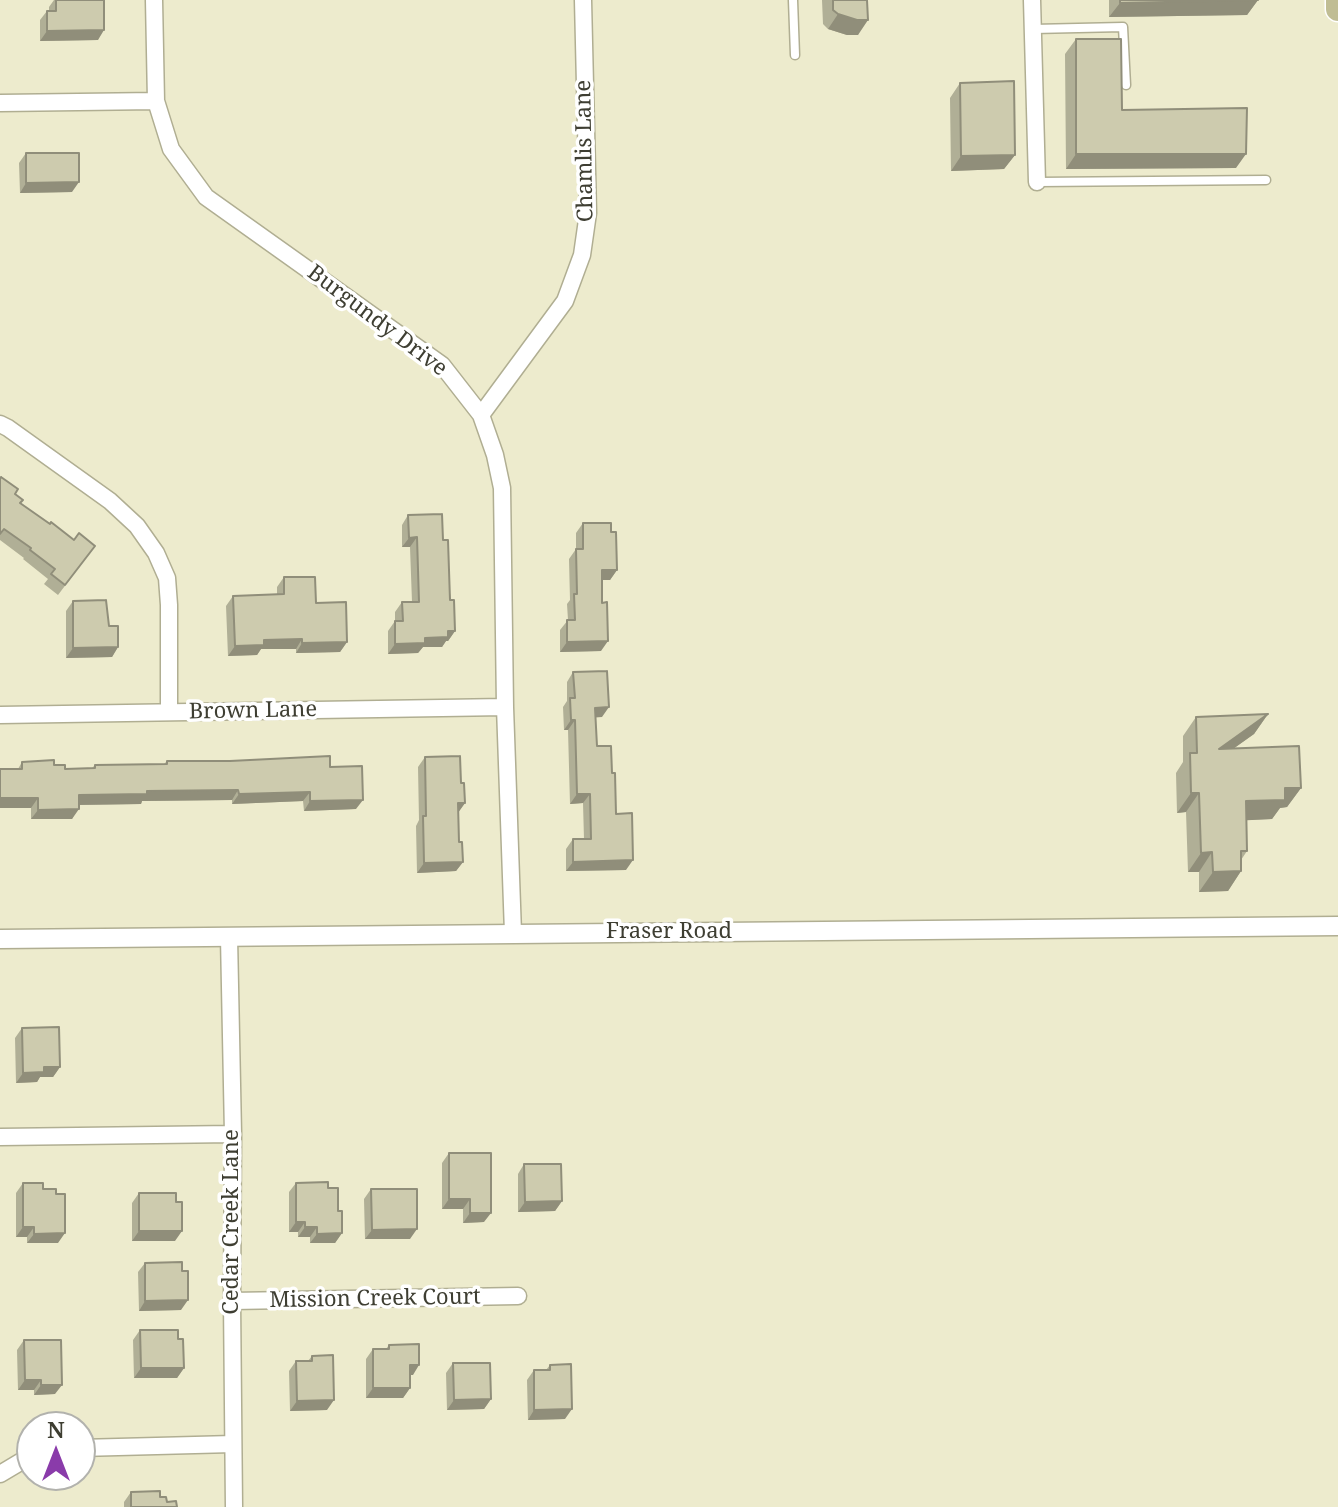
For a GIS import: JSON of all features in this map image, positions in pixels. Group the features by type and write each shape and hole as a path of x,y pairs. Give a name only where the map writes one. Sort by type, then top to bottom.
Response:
{"main road":[{"path":"1338,0 1338,9"}],"street":[{"name":"Burgundy Drive","path":"154,0 156,101 171,149 206,197 442,365 481,415 502,488 505,707 513,933"},
{"name":"Chamlis Lane","path":"481,415 565,301 582,255 588,213 583,0"},
{"path":"1032,0 1037,182"},
{"path":"0,103 156,101"},
{"path":"0,424 110,501 137,526 156,553 167,578 169,712"},
{"name":"Brown Lane","path":"0,715 505,707"},
{"name":"Fraser Road","path":"0,939 1338,926"},
{"name":"Cedar Creek Lane","path":"229,937 234,1507"},
{"path":"0,1137 233,1134"},
{"name":"Mission Creek Court","path":"232,1301 518,1296"},
{"path":"96,1448 233,1444"}],"lane":[{"path":"793,0 795,55"},
{"path":"1032,29 1123,27 1126,85"},
{"path":"1037,182 1266,180"}],"building":[{"path":"56,0 104,0 104,30 47,31 47,11 56,11"},
{"path":"833,0 867,0 868,20 838,14 833,10"},
{"path":"1120,0 1258,0 1120,3"},
{"path":"1076,39 1121,39 1122,110 1247,108 1246,154 1076,154"},
{"path":"1014,81 1015,155 961,156 960,83"},
{"path":"26,153 79,153 79,182 26,183"},
{"path":"1,477 18,489 15,494 23,500 20,503 74,540 79,533 95,546 65,585 51,574 55,569 31,548 4,529 0,534"},
{"path":"442,514 443,540 448,540 450,600 454,600 455,631 448,631 448,637 425,638 425,643 395,644 395,621 403,621 402,602 419,602 417,537 409,538 408,515"},
{"path":"583,523 611,523 611,532 616,532 617,570 602,570 602,603 607,602 608,641 567,642 567,620 575,620 576,549 583,549"},
{"path":"284,577 315,577 316,603 346,602 347,642 264,640 264,645 235,646 233,596 284,594"},
{"path":"106,600 109,626 118,626 118,647 73,648 73,601"},
{"path":"607,671 609,707 595,708 597,746 611,746 616,814 632,813 633,860 573,862 573,839 591,839 590,794 577,794 575,720 571,720 570,698 575,698 573,672"},
{"path":"1268,714 1219,749 1299,746 1301,788 1285,788 1285,800 1246,801 1247,851 1241,851 1241,871 1213,872 1212,852 1201,853 1199,793 1191,793 1190,753 1197,753 1196,717"},
{"path":"330,756 330,767 362,766 363,800 310,801 310,792 239,794 238,790 147,791 147,794 79,795 79,809 38,810 38,798 0,798 0,769 22,769 22,762 54,760 54,765 65,765 65,769 95,768 95,765 167,764 167,761"},
{"path":"460,756 465,803 458,803 463,862 424,863 425,757"},
{"path":"59,1027 60,1067 44,1067 44,1072 23,1073 22,1028"},
{"path":"449,1153 491,1153 491,1213 470,1213 470,1199 449,1199"},
{"path":"524,1164 561,1164 562,1201 525,1202"},
{"path":"328,1182 328,1188 338,1188 342,1233 317,1234 317,1227 305,1227 305,1222 296,1222 296,1183"},
{"path":"23,1183 43,1183 43,1189 56,1189 56,1194 65,1194 65,1233 34,1234 34,1227 23,1227"},
{"path":"371,1189 417,1189 417,1229 372,1230"},
{"path":"139,1193 176,1193 176,1202 182,1202 182,1231 139,1231"},
{"path":"182,1262 182,1271 188,1271 188,1300 145,1301 145,1263"},
{"path":"140,1330 178,1330 178,1339 183,1339 184,1368 141,1368"},
{"path":"24,1340 61,1340 62,1385 41,1385 41,1380 25,1380"},
{"path":"419,1344 419,1365 410,1365 410,1388 373,1388 373,1349"},
{"path":"333,1355 334,1400 297,1401 296,1361 312,1361 312,1356"},
{"path":"453,1363 490,1363 491,1399 454,1400"},
{"path":"571,1364 572,1409 534,1410 534,1370 550,1370 550,1365"},
{"path":"160,1491 160,1497 166,1497 167,1502 176,1501 177,1507 131,1507 131,1492"}]}
